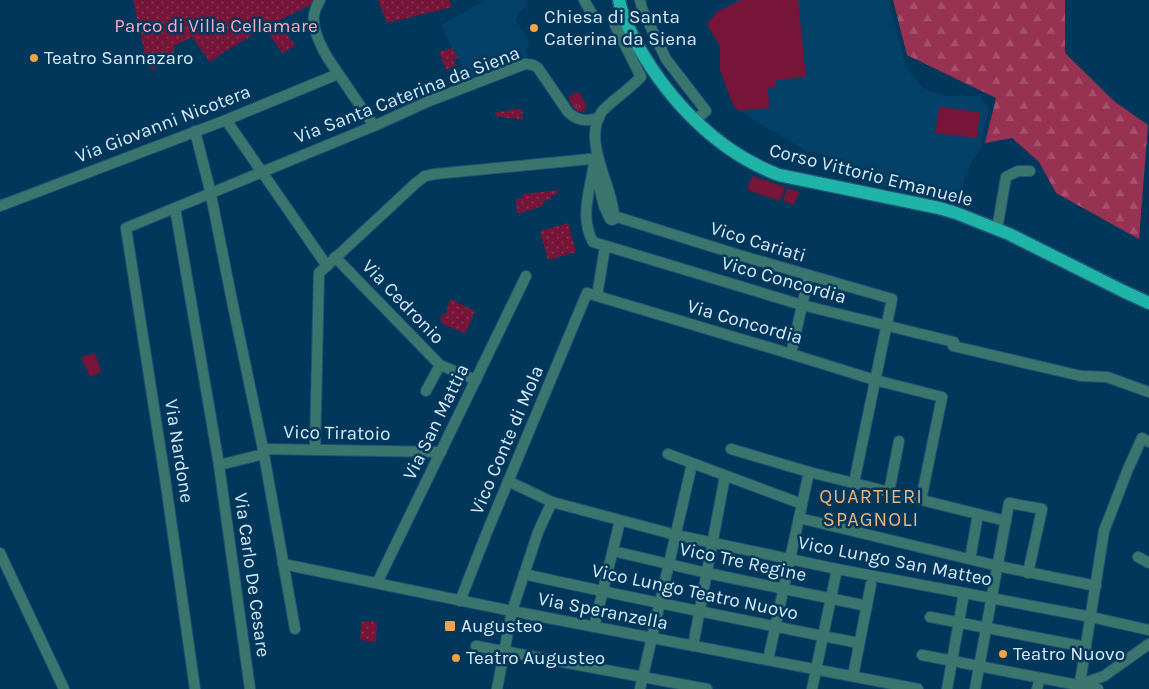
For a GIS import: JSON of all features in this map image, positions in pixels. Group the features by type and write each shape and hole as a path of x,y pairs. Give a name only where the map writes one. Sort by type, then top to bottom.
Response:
{"main road":[{"name":"Corso Vittorio Emanuele","path":"619,0 623,14 641,50 662,84 695,120 738,155 779,175 939,208 974,220 997,229 1149,303"}],"street":[{"path":"320,0 314,14 316,30 322,47 374,126"},
{"path":"584,0 592,14"},
{"path":"640,0 642,9 666,60 706,111 695,120"},
{"path":"323,269 406,191 430,174 590,159 594,166 606,211 611,220 614,219 596,149 595,136 601,112 641,77 614,23 623,14"},
{"name":"Via Santa Caterina da Siena","path":"126,228 521,65 536,66 542,72 571,115 581,120 599,118"},
{"name":"Via Giovanni Nicotera","path":"0,206 226,120 338,74"},
{"path":"226,120 262,172 323,269 315,450"},
{"path":"195,131 211,193 264,452 295,629"},
{"path":"594,166 585,212 592,242 605,246"},
{"path":"997,229 1006,177 1018,171 1030,172"},
{"name":"Via Carlo De Cesare","path":"175,208 219,465 250,689"},
{"name":"Vico Cariati","path":"614,216 739,256 892,299 886,326"},
{"name":"Via Nardone","path":"126,228 165,478 194,684"},
{"name":"Vico Conte di Mola","path":"460,601 508,481 596,296 605,246"},
{"name":"Vico Concordia","path":"605,246 802,305 1081,376 1107,377 1149,392"},
{"name":"Via Cedronio","path":"336,257 440,365 476,380"},
{"path":"791,354 809,275"},
{"name":"Via San Mattia","path":"377,583 526,276"},
{"name":"Via Concordia","path":"596,296 876,380"},
{"path":"854,483 886,326"},
{"path":"426,391 440,365"},
{"path":"876,380 942,397 921,500"},
{"path":"1079,687 1104,531 1128,469 1145,440"},
{"path":"889,492 899,441"},
{"path":"731,449 809,472 1006,521"},
{"name":"Vico Tiratoio","path":"219,465 264,452 315,450 441,452"},
{"path":"668,454 802,504"},
{"path":"640,689 692,464"},
{"path":"768,660 809,472"},
{"path":"694,646 725,476"},
{"name":"Vico Lungo San Matteo","path":"508,481 552,502 676,535 837,569 1091,617 1149,630"},
{"path":"497,689 512,611 538,532 552,502"},
{"path":"975,689 1009,503 1042,509 1028,573"},
{"path":"970,559 978,514"},
{"path":"799,518 1028,573 1096,586"},
{"path":"594,627 620,521"},
{"name":"Vico Tre Regine","path":"613,551 707,573 866,606"},
{"path":"0,553 64,689"},
{"path":"1138,557 1149,563"},
{"name":"Via Speranzella","path":"283,564 460,601 918,689"},
{"path":"812,689 837,569"},
{"name":"Vico Lungo Teatro Nuovo","path":"524,574 700,612 859,643"},
{"path":"853,676 871,584"},
{"path":"947,689 964,593"},
{"path":"930,617 1086,647"},
{"path":"1079,687 1104,676 1149,644"},
{"path":"476,646 707,689"},
{"path":"922,655 1079,687 1098,689"},
{"path":"1038,689 1040,678"}],"shaded area":[{"path":"485,0 525,0 529,7 522,9 517,14 516,21 531,46 525,50 529,57 471,82 446,37 442,25"},
{"path":"738,0 888,0 906,67 923,89 947,96 980,96 989,109 981,148 971,163 960,191 959,200 954,203 866,183 840,162 820,153 809,152 734,107 720,70 720,46 707,24 717,12"}],"green space":[{"name":"Parco di Villa Cellamare","path":"133,0 315,0 314,3 278,21 295,46 282,53 265,28 210,62 192,37 174,46 174,54 153,70 147,64"},
{"path":"378,0 449,0 452,7 387,23"},
{"path":"741,0 798,0 806,77 776,80 776,87 768,88 769,108 740,111 734,107 720,70 720,46 707,24 717,12"},
{"path":"893,0 1065,0 1065,53 1115,102 1148,125 1139,239 1056,193 1039,162 1012,138 985,143 996,98 907,55"},
{"path":"452,48 458,58 453,60 456,65 446,70 439,52"},
{"path":"575,92 580,93 587,108 581,112 576,111 568,98"},
{"path":"939,107 980,112 977,138 935,133"},
{"path":"522,109 523,120 495,116 495,112"},
{"path":"752,176 785,187 780,201 747,190"},
{"path":"787,188 799,192 794,205 783,201"},
{"path":"558,190 558,194 551,195 551,200 542,201 543,206 517,214 516,199 524,198 524,194"},
{"path":"568,223 576,252 548,260 540,231"},
{"path":"450,299 475,311 465,333 444,325 440,318 446,313"},
{"path":"95,353 101,372 90,377 81,357"},
{"path":"362,621 377,622 376,642 360,640"}],"place":[{"name":"Chiesa di Santa Caterina da Siena","path":"534,28"},
{"name":"Teatro Sannazaro","path":"34,58"},
{"name":"Augusteo","path":"450,626"},
{"name":"Teatro Nuovo","path":"1003,654"},
{"name":"Teatro Augusteo","path":"456,658"}],"district":[{"name":"QUARTIERI SPAGNOLI","path":"871,508"}]}
